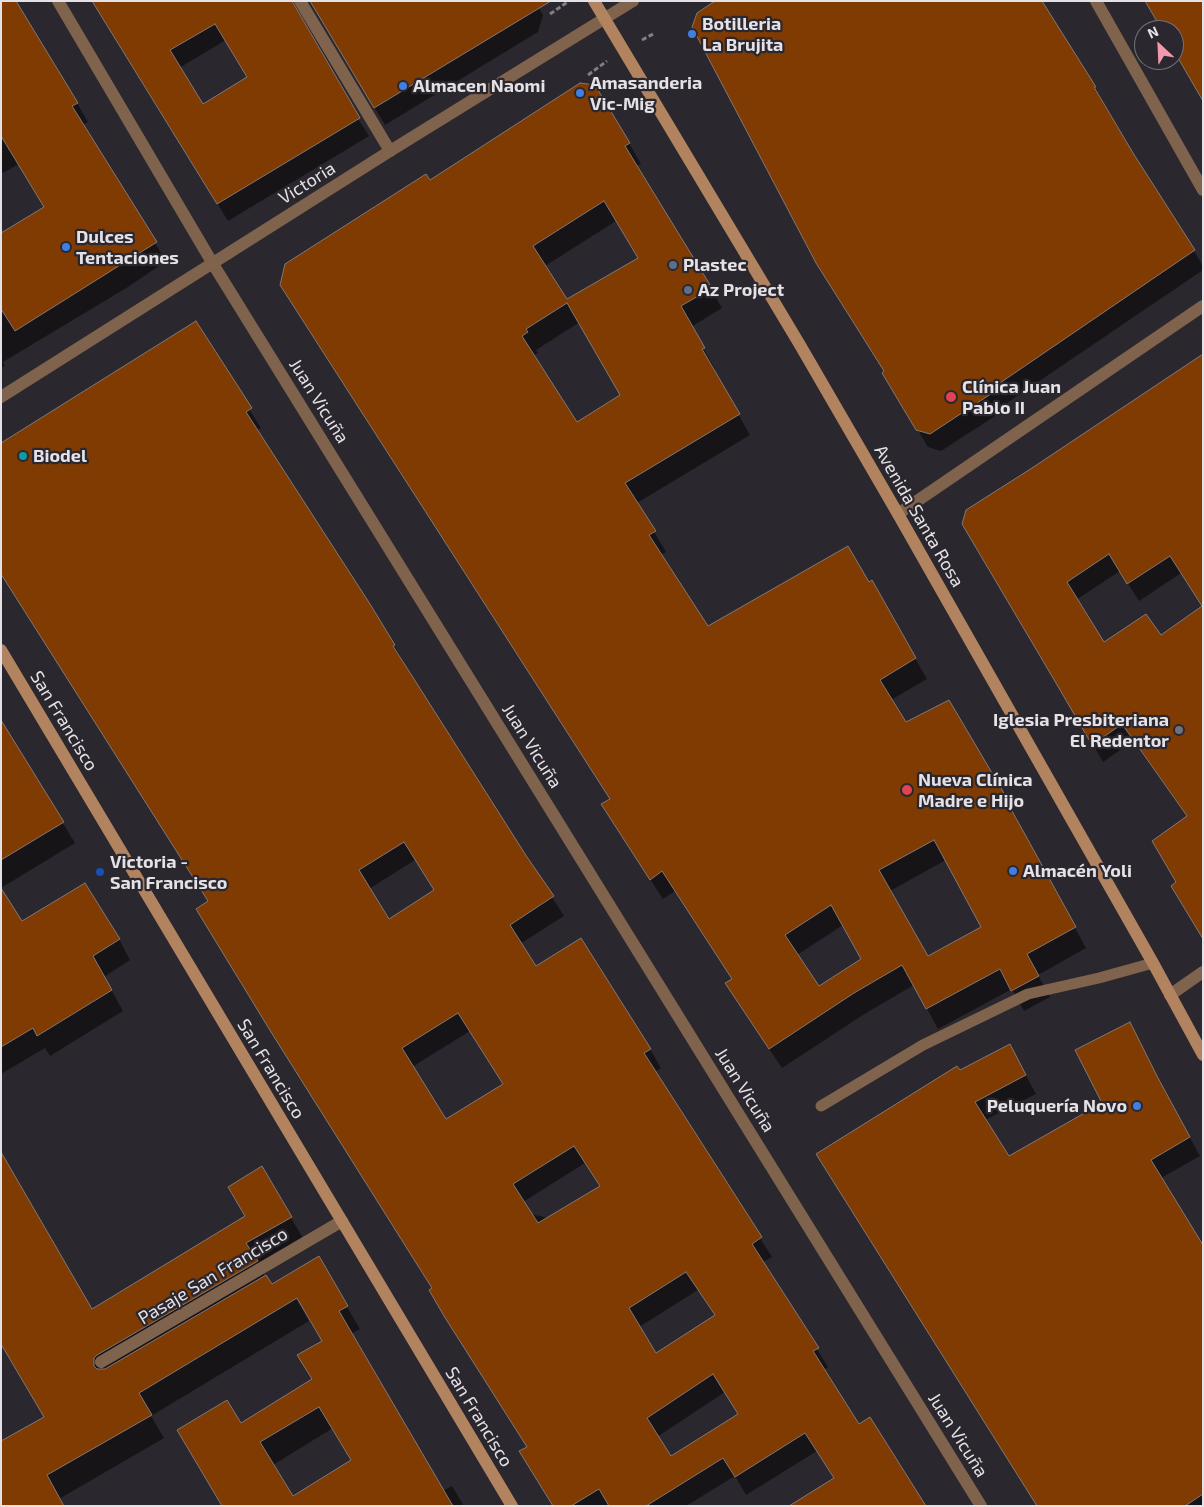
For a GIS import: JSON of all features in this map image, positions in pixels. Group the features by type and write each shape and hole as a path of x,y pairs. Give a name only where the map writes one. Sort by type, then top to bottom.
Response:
{"main road":[{"name":"Avenida Santa Rosa","path":"594,1 800,345 898,514 1153,963 1203,1055"},
{"name":"San Francisco","path":"1,650 512,1506"}],"street":[{"name":"Juan Vicuña","path":"58,1 213,264 981,1506"},
{"path":"300,1 390,151"},
{"name":"Victoria","path":"1,396 390,151 633,1"},
{"path":"1096,1 1203,190"},
{"path":"898,514 1203,306"},
{"path":"1170,995 1203,972"},
{"name":"Pasaje San Francisco","path":"101,1362 342,1221"}],"lane":[{"path":"820,1106 923,1045 1028,994 1099,978 1153,963"}],"path":[{"path":"550,14 569,1"}],"building":[{"path":"1,1 16,1 78,103 72,106 157,242 15,331 1,309 1,233 44,207 1,136"},
{"path":"92,1 292,1 360,118 217,204","holes":["215,24 247,77 203,104 170,50"]},
{"path":"310,1 551,1 374,108"},
{"path":"715,1 1042,1 1096,87 1094,87 1133,153 1195,250 997,385 1000,388 930,434 916,430 882,373 884,371 816,263 692,27 697,13"},
{"path":"1145,1 1203,1 1203,101 1184,68 1184,20 1156,20"},
{"path":"580,83 595,85 630,143 625,146 712,288 681,306 705,348 702,349 740,414 625,483 656,531 649,535 708,626 848,546 869,582 872,580 916,658 880,680 906,722 949,700 1008,800 1006,800 1076,927 1027,954 1039,976 1011,991 1000,969 926,1009 902,965 854,993 769,1049 725,983 732,979 662,871 650,880 601,804 610,799 280,285 285,264 426,174 430,180","holes":["604,201 638,258 567,299 533,246","567,303 620,395 577,422 522,336 528,332 526,329","934,840 981,927 928,956 879,870","831,905 861,959 819,986 785,935"]},
{"path":"196,321 252,408 246,412 370,604 395,645 393,646 527,857 554,896 510,925 536,966 581,938 651,1049 644,1053 762,1237 752,1244 819,1348 813,1351 859,1424 870,1417 926,1506 789,1506 834,1478 805,1433 735,1477 723,1458 646,1506 609,1506 599,1489 571,1506 553,1506 519,1451 527,1447 444,1316 429,1290 432,1288 196,909 208,901 1,574 1,443","holes":["404,842 434,890 389,919 359,870","458,1013 503,1084 446,1119 402,1048","574,1146 600,1186 538,1223 513,1184","686,1272 715,1315 656,1353 629,1308","713,1374 738,1414 671,1456 647,1418"]},
{"path":"1203,354 1203,939 1171,886 1176,882 1152,841 1187,816 1122,724 1092,745 962,524 966,510","holes":["1109,554 1127,584 1170,556 1202,606 1161,635 1146,614 1104,642 1067,582"]},
{"path":"1,720 64,822 1,860"},
{"path":"85,883 120,939 93,956 112,990 37,1036 33,1028 1,1047 1,888 22,921"},
{"path":"1130,1022 1190,1137 1151,1160 1203,1245 1203,1494 1185,1506 1037,1506 816,1154 957,1066 960,1070 1010,1044 1026,1075 975,1102 1009,1156 1102,1103 1075,1050"},
{"path":"1,1152 92,1309 245,1216 228,1187 262,1166 292,1217 246,1243 258,1261 97,1355 94,1358 94,1366 97,1369 105,1369 266,1275 272,1284 319,1256 348,1306 339,1311 453,1506 222,1506 177,1430 227,1400 241,1423 312,1379 297,1355 322,1341 297,1298 139,1393 152,1415 47,1475 64,1506 1,1506 1,1441 44,1417 1,1344","holes":["319,1407 351,1460 293,1496 260,1442"]}],"place":[{"name":"Botilleria La Brujita","path":"692,34"},
{"name":"Almacen Naomi","path":"403,86"},
{"name":"Amasanderia Vic-Mig","path":"580,93"},
{"name":"Dulces Tentaciones","path":"66,247"},
{"name":"Plastec","path":"673,265"},
{"name":"Az Project","path":"688,290"},
{"name":"Clínica Juan Pablo II","path":"951,397"},
{"name":"Biodel","path":"23,456"},
{"name":"Iglesia Presbiteriana El Redentor","path":"1179,730"},
{"name":"Nueva Clínica Madre e Hijo","path":"907,790"},
{"name":"Almacén Yoli","path":"1013,871"},
{"name":"Victoria - San Francisco","path":"100,872"},
{"name":"Peluquería Novo","path":"1137,1106"}]}
